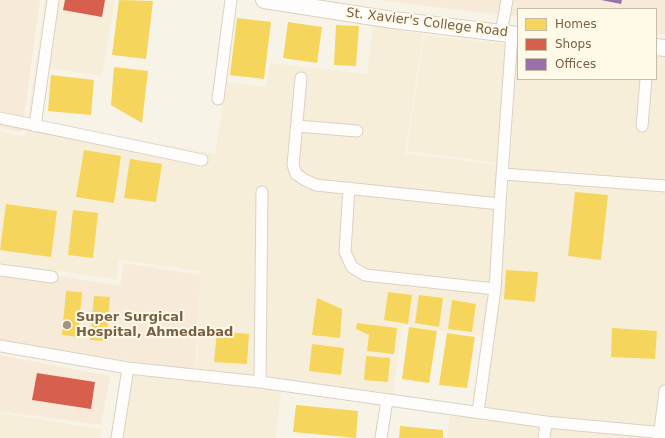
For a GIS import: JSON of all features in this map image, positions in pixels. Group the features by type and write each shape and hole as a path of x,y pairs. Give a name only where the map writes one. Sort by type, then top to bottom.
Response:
{"street":[{"path":"35,126 53,0"},
{"path":"218,99 231,0"},
{"name":"St. Xavier's College Road","path":"264,0 393,20 510,34"},
{"path":"478,412 495,289 503,174 510,34 507,0"},
{"path":"301,78 293,165 296,174 305,180 316,185 500,204"},
{"path":"642,126 646,80"},
{"path":"0,118 202,160"},
{"path":"297,126 357,132"},
{"path":"503,174 665,186"},
{"path":"349,188 345,252 352,268 365,275 495,289"},
{"path":"260,382 262,192"},
{"path":"0,270 52,277"},
{"path":"0,346 128,368 260,382 546,422 661,435 665,391"},
{"path":"117,438 128,368"},
{"path":"381,438 387,400"},
{"path":"544,438 546,422"}],"shaded area":[{"path":"0,0 40,0 22,132 0,128"},
{"path":"45,0 115,0 102,76 47,68 40,121 215,154 226,82 266,87 270,63 367,74 373,25 423,34 405,154 498,164 491,285 482,336 402,325 393,397 196,371 201,271 119,260 116,279 0,263 0,131 25,137"},
{"path":"379,0 665,0 665,35 657,34 657,8 517,8 517,17"},
{"path":"424,35 506,44 497,163 407,151"},
{"path":"517,39 517,80 657,80 657,51 665,51 665,183 510,171"},
{"path":"509,178 665,193 665,426 545,417 483,407 501,287"},
{"path":"124,263 201,275 195,371 0,341 0,266 120,286"},
{"path":"0,355 110,376 101,425 0,411"},
{"path":"132,375 281,390 276,438 121,438"},
{"path":"0,413 102,429 100,438 0,438"},
{"path":"450,414 665,438 447,438"}],"building: Homes":[{"path":"119,0 153,1 146,59 112,55"},
{"path":"237,18 271,22 264,79 230,75"},
{"path":"288,22 322,27 317,63 283,58"},
{"path":"336,25 359,26 356,66 334,65"},
{"path":"114,67 148,71 142,123 111,105"},
{"path":"51,75 94,80 91,115 48,111"},
{"path":"84,150 121,156 114,203 76,197"},
{"path":"130,159 162,164 156,202 124,198"},
{"path":"575,192 608,195 601,260 568,256"},
{"path":"6,204 57,211 51,257 0,250"},
{"path":"73,210 98,213 93,258 68,255"},
{"path":"506,270 538,272 535,302 504,299"},
{"path":"66,291 82,292 78,337 62,335"},
{"path":"388,292 412,295 408,324 384,320"},
{"path":"419,295 443,298 439,327 415,323"},
{"path":"94,296 110,297 106,341 90,340"},
{"path":"317,298 342,309 340,338 312,335"},
{"path":"452,300 476,304 472,332 448,329"},
{"path":"357,323 397,328 394,354 367,351 369,335 356,329"},
{"path":"409,327 437,331 429,383 402,379"},
{"path":"612,328 657,331 655,359 611,357"},
{"path":"217,331 249,334 247,364 214,362"},
{"path":"447,333 475,337 467,388 439,385"},
{"path":"312,344 344,348 341,375 309,371"},
{"path":"366,356 390,358 388,382 364,380"},
{"path":"296,405 358,411 356,438 293,432"},
{"path":"400,426 443,430 443,438 399,438"}],"building: Shops":[{"path":"65,0 105,0 102,17 63,10"},
{"path":"37,373 95,382 91,409 32,400"}],"building: Offices":[{"path":"601,0 622,0 621,4"}],"place":[{"name":"Super Surgical Hospital, Ahmedabad","path":"67,325"}]}
